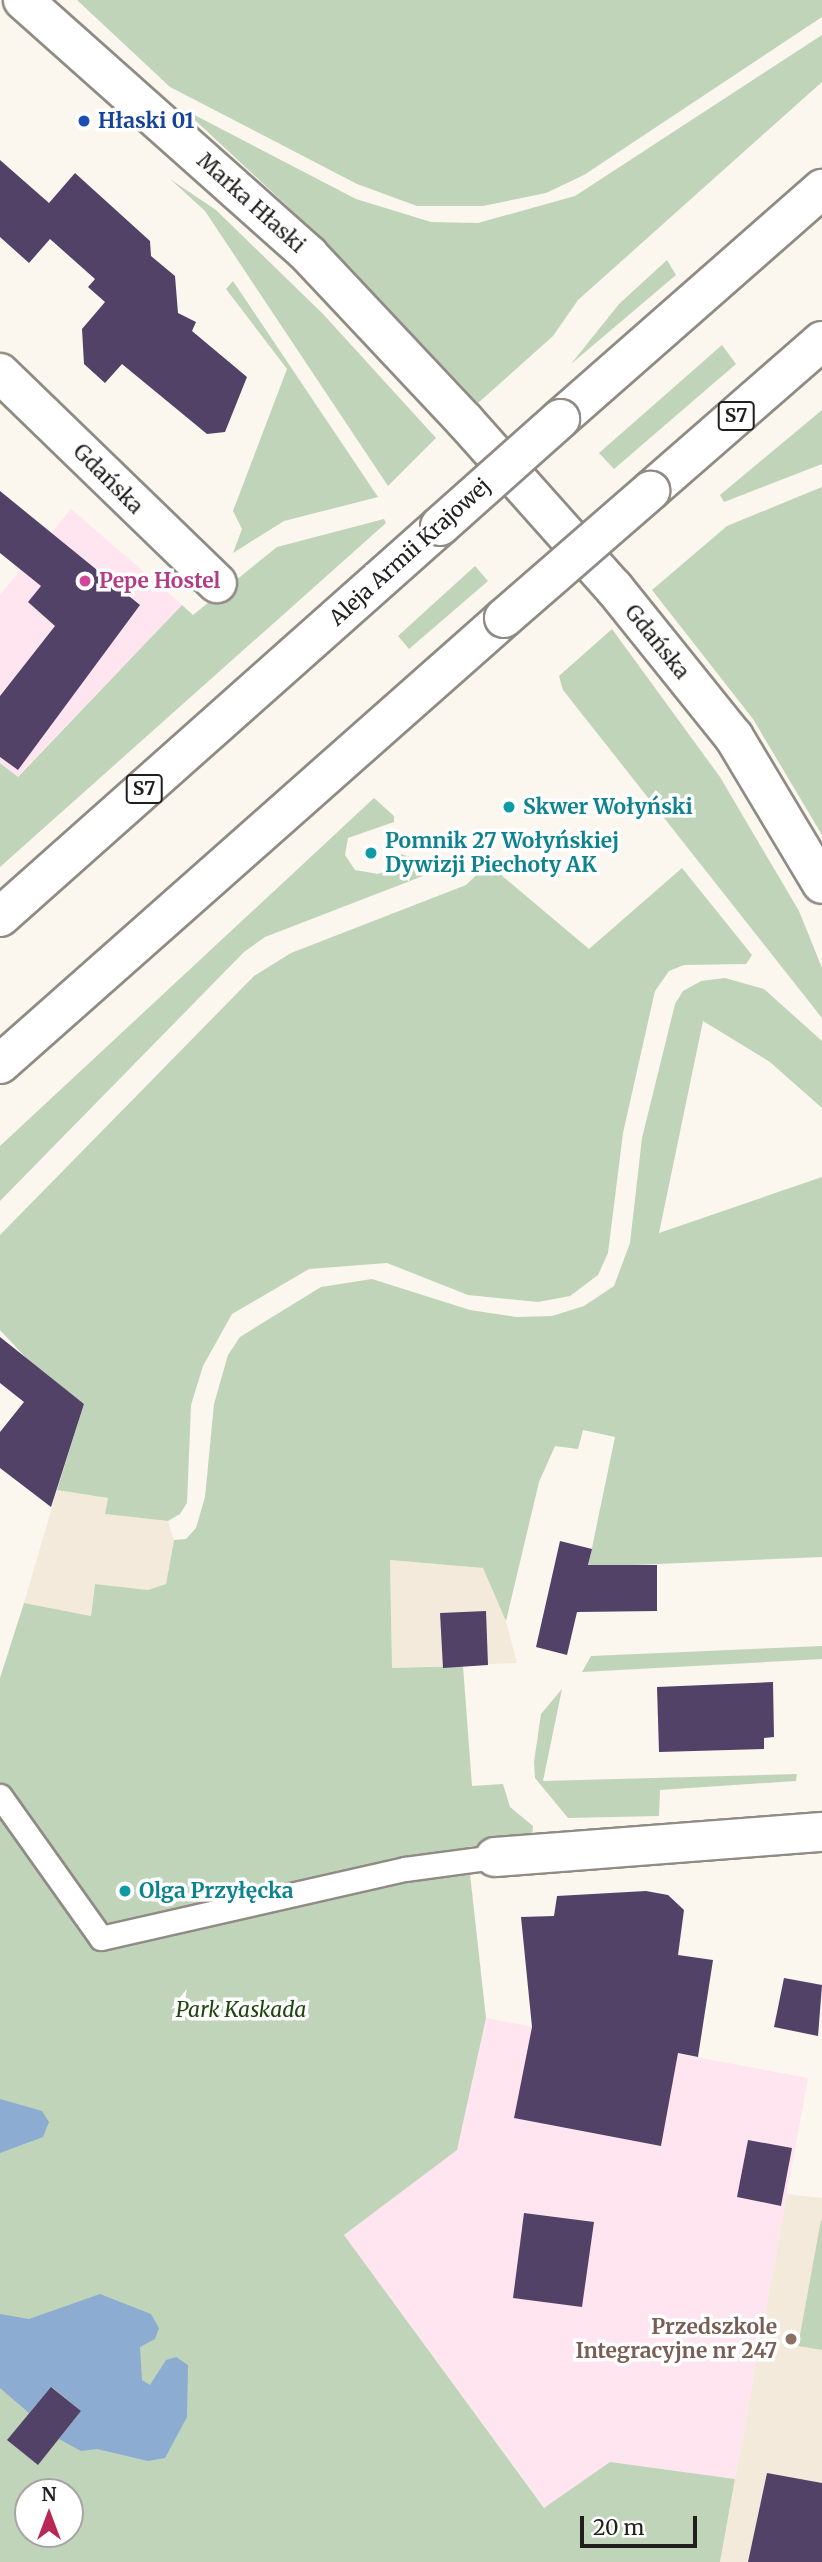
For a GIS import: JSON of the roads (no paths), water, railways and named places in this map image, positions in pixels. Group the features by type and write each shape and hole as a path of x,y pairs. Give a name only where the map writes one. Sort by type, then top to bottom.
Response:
{"main road":[{"name":"Marka Hłaski","path":"23,0 309,255 465,421"},
{"name":"Aleja Armii Krajowej","path":"0,917 822,189"},
{"name":"S7","path":"0,1064 822,341"},
{"name":"Gdańska","path":"1,375 217,583"},
{"name":"Gdańska","path":"465,421 614,588 734,737 822,884"},
{"path":"495,1857 822,1832"}],"lane":[{"path":"0,1796 101,1938 392,1872 495,1857"}],"water":[{"path":"0,2099 42,2111 49,2122 43,2137 0,2153"},
{"path":"100,2294 151,2314 159,2328 155,2339 140,2347 142,2380 150,2385 166,2360 176,2357 188,2365 187,2417 165,2458 148,2461 97,2449 81,2451 59,2439 81,2411 52,2387 29,2413 0,2388 0,2314 29,2319"}],"place":[{"name":"Hłaski 01","path":"84,121"},
{"name":"Pepe Hostel","path":"85,581"},
{"name":"Skwer Wołyński","path":"509,807"},
{"name":"Pomnik 27 Wołyńskiej Dywizji Piechoty AK","path":"371,853"},
{"name":"Olga Przyłęcka","path":"125,1891"},
{"name":"Przedszkole Integracyjne nr 247","path":"791,2339"}],"park label":[{"name":"Park Kaskada","path":"241,2010"}]}
